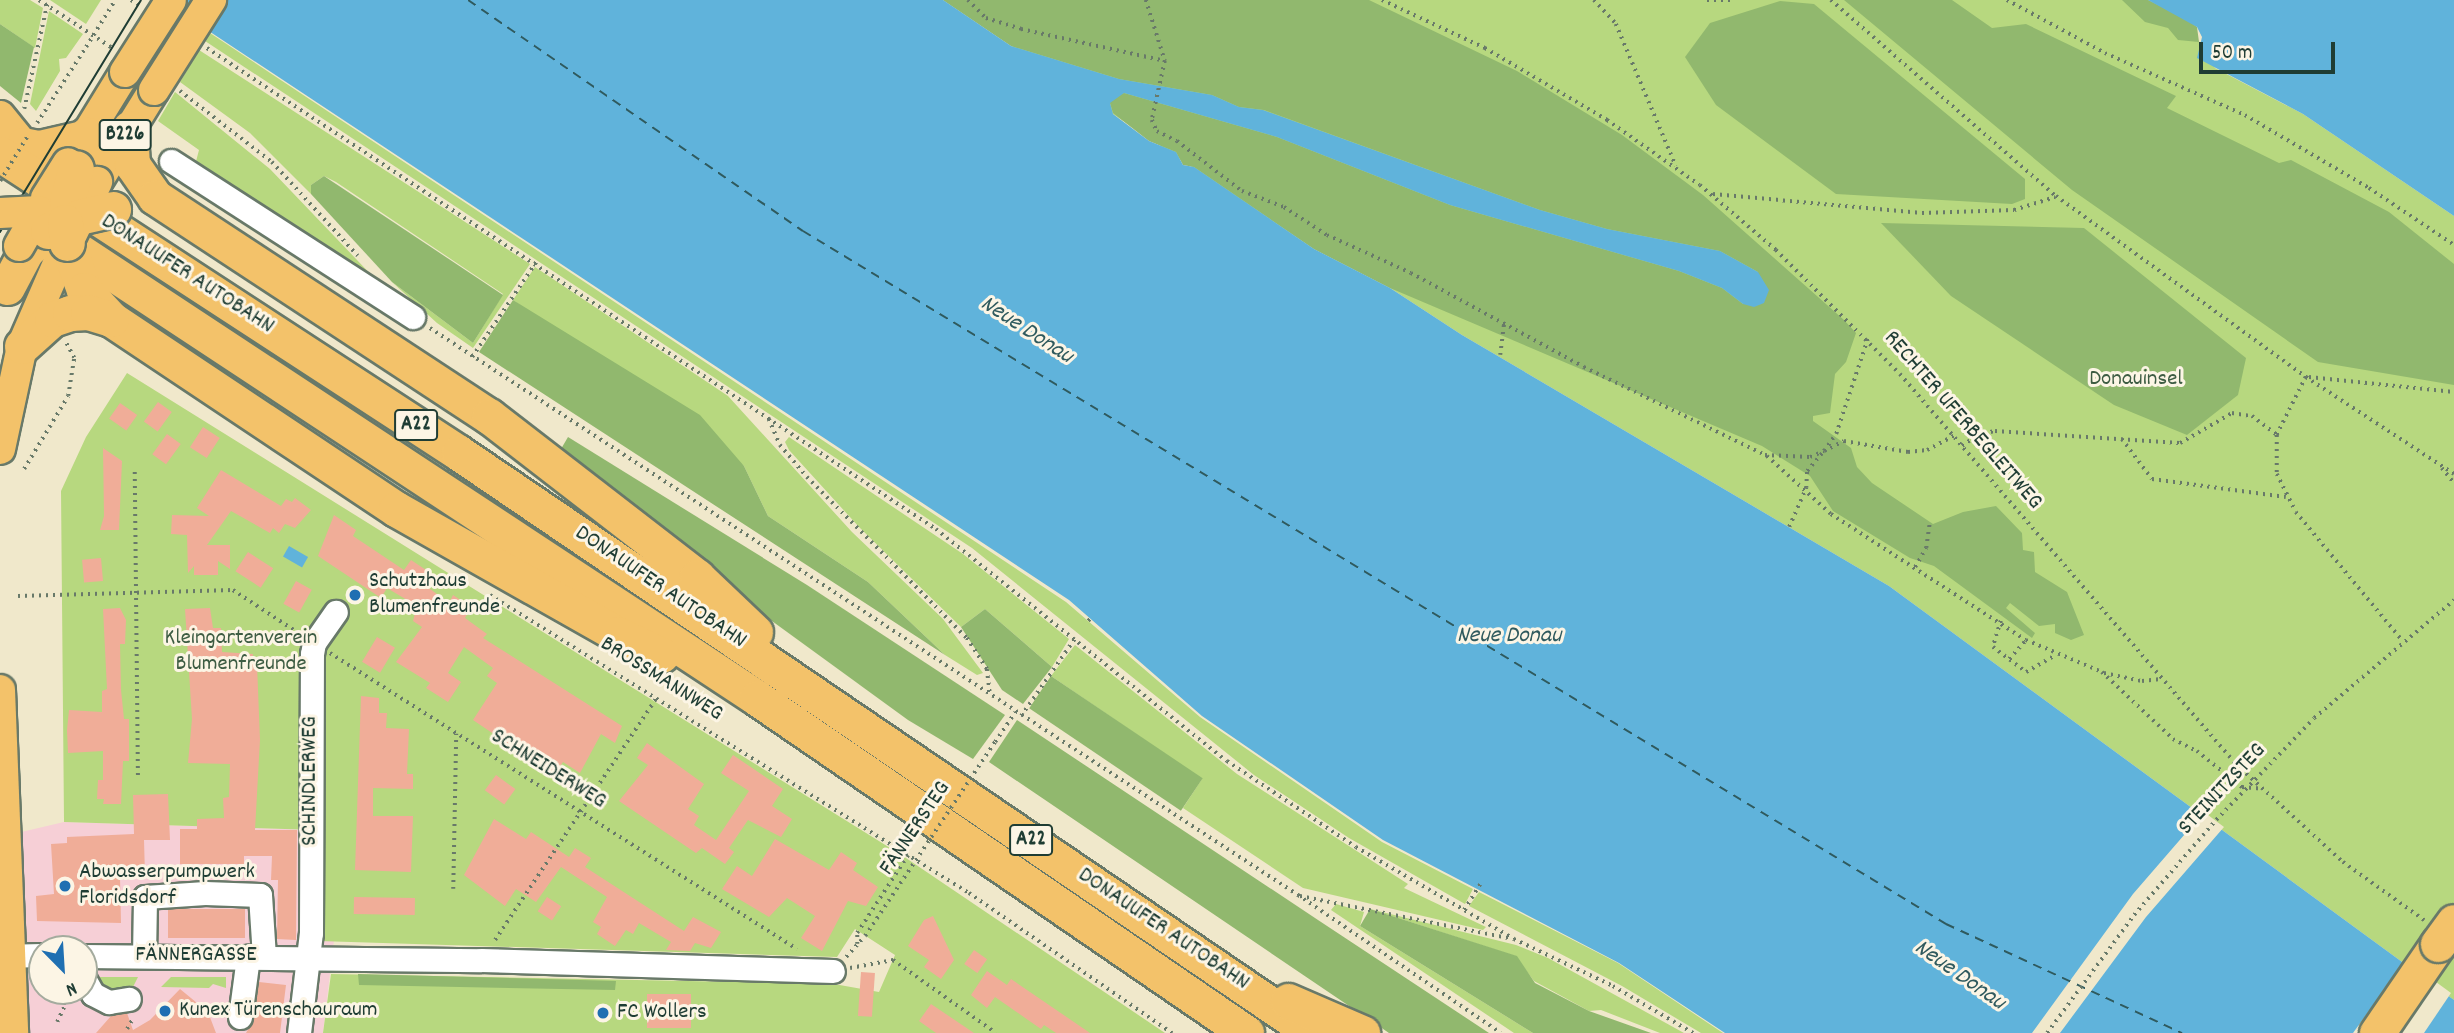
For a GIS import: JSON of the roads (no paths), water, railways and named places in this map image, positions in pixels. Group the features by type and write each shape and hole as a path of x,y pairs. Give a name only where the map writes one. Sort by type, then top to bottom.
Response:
{"highway":[{"path":"130,128 132,164 144,186 216,241 407,360 570,477 697,578 829,702"},
{"name":"DONAUUFER AUTOBAHN","path":"19,134 459,453 829,702 1312,1033"},
{"path":"2,290 52,234 92,171"},
{"path":"52,234 92,171"},
{"path":"92,171 147,213 216,241"},
{"name":"DONAUUFER AUTOBAHN","path":"0,200 757,698 1246,1033"},
{"path":"52,234 111,319"},
{"path":"22,346 52,319 70,313 88,312 111,319 396,509 617,634 757,698"},
{"path":"2377,1033 2444,925"},
{"path":"2405,1033 2454,963"},
{"path":"1234,978 1362,1033"}],"main road":[{"name":"B226","path":"92,171 162,87 211,0"},
{"name":"B226","path":"92,171 125,64 157,4"},
{"path":"19,134 92,171"},
{"path":"0,449 22,346 27,306 52,234 33,155 19,134"},
{"path":"0,214 52,234"},
{"path":"0,690 6,956 13,1033"}],"street":[{"path":"171,160 413,317"},
{"name":"SCHINDLERWEG","path":"299,1033 309,957 314,643 336,612"},
{"path":"144,956 145,897 205,893 260,895 256,957 240,1017"},
{"path":"6,956 28,956"},
{"name":"FÄNNERGASSE","path":"98,956 481,960 832,971"},
{"path":"98,996 109,1002 129,999"}],"water":[{"name":"Neue Donau","path":"162,0 943,0 1011,46 1119,79 1212,95 1239,107 1263,110 1540,210 1607,229 1720,251 1758,272 1769,290 1764,303 1754,307 1743,304 1722,288 1679,271 1450,205 1277,137 1124,93 1110,103 1113,114 1149,141 1176,152 1183,165 1194,167 1314,249 1390,288 1462,335 1889,586 2454,1000 2454,1033 1725,1033 1619,963 1383,840 1202,716 1069,600"},
{"path":"2148,0 2454,0 2454,216 2303,114 2197,58 2202,37 2197,27"},
{"path":"289,546 308,557 302,567 283,556"}],"tram line":[{"path":"0,232 141,0"}],"place":[{"name":"Schutzhaus Blumenfreunde","path":"355,595"},
{"name":"Abwasserpumpwerk Floridsdorf","path":"65,886"},
{"name":"Kunex Türenschauraum","path":"165,1011"},
{"name":"FC Wollers","path":"603,1013"}],"park label":[{"name":"Donauinsel","path":"2136,380"},
{"name":"Kleingartenverein Blumenfreunde","path":"241,652"}]}
